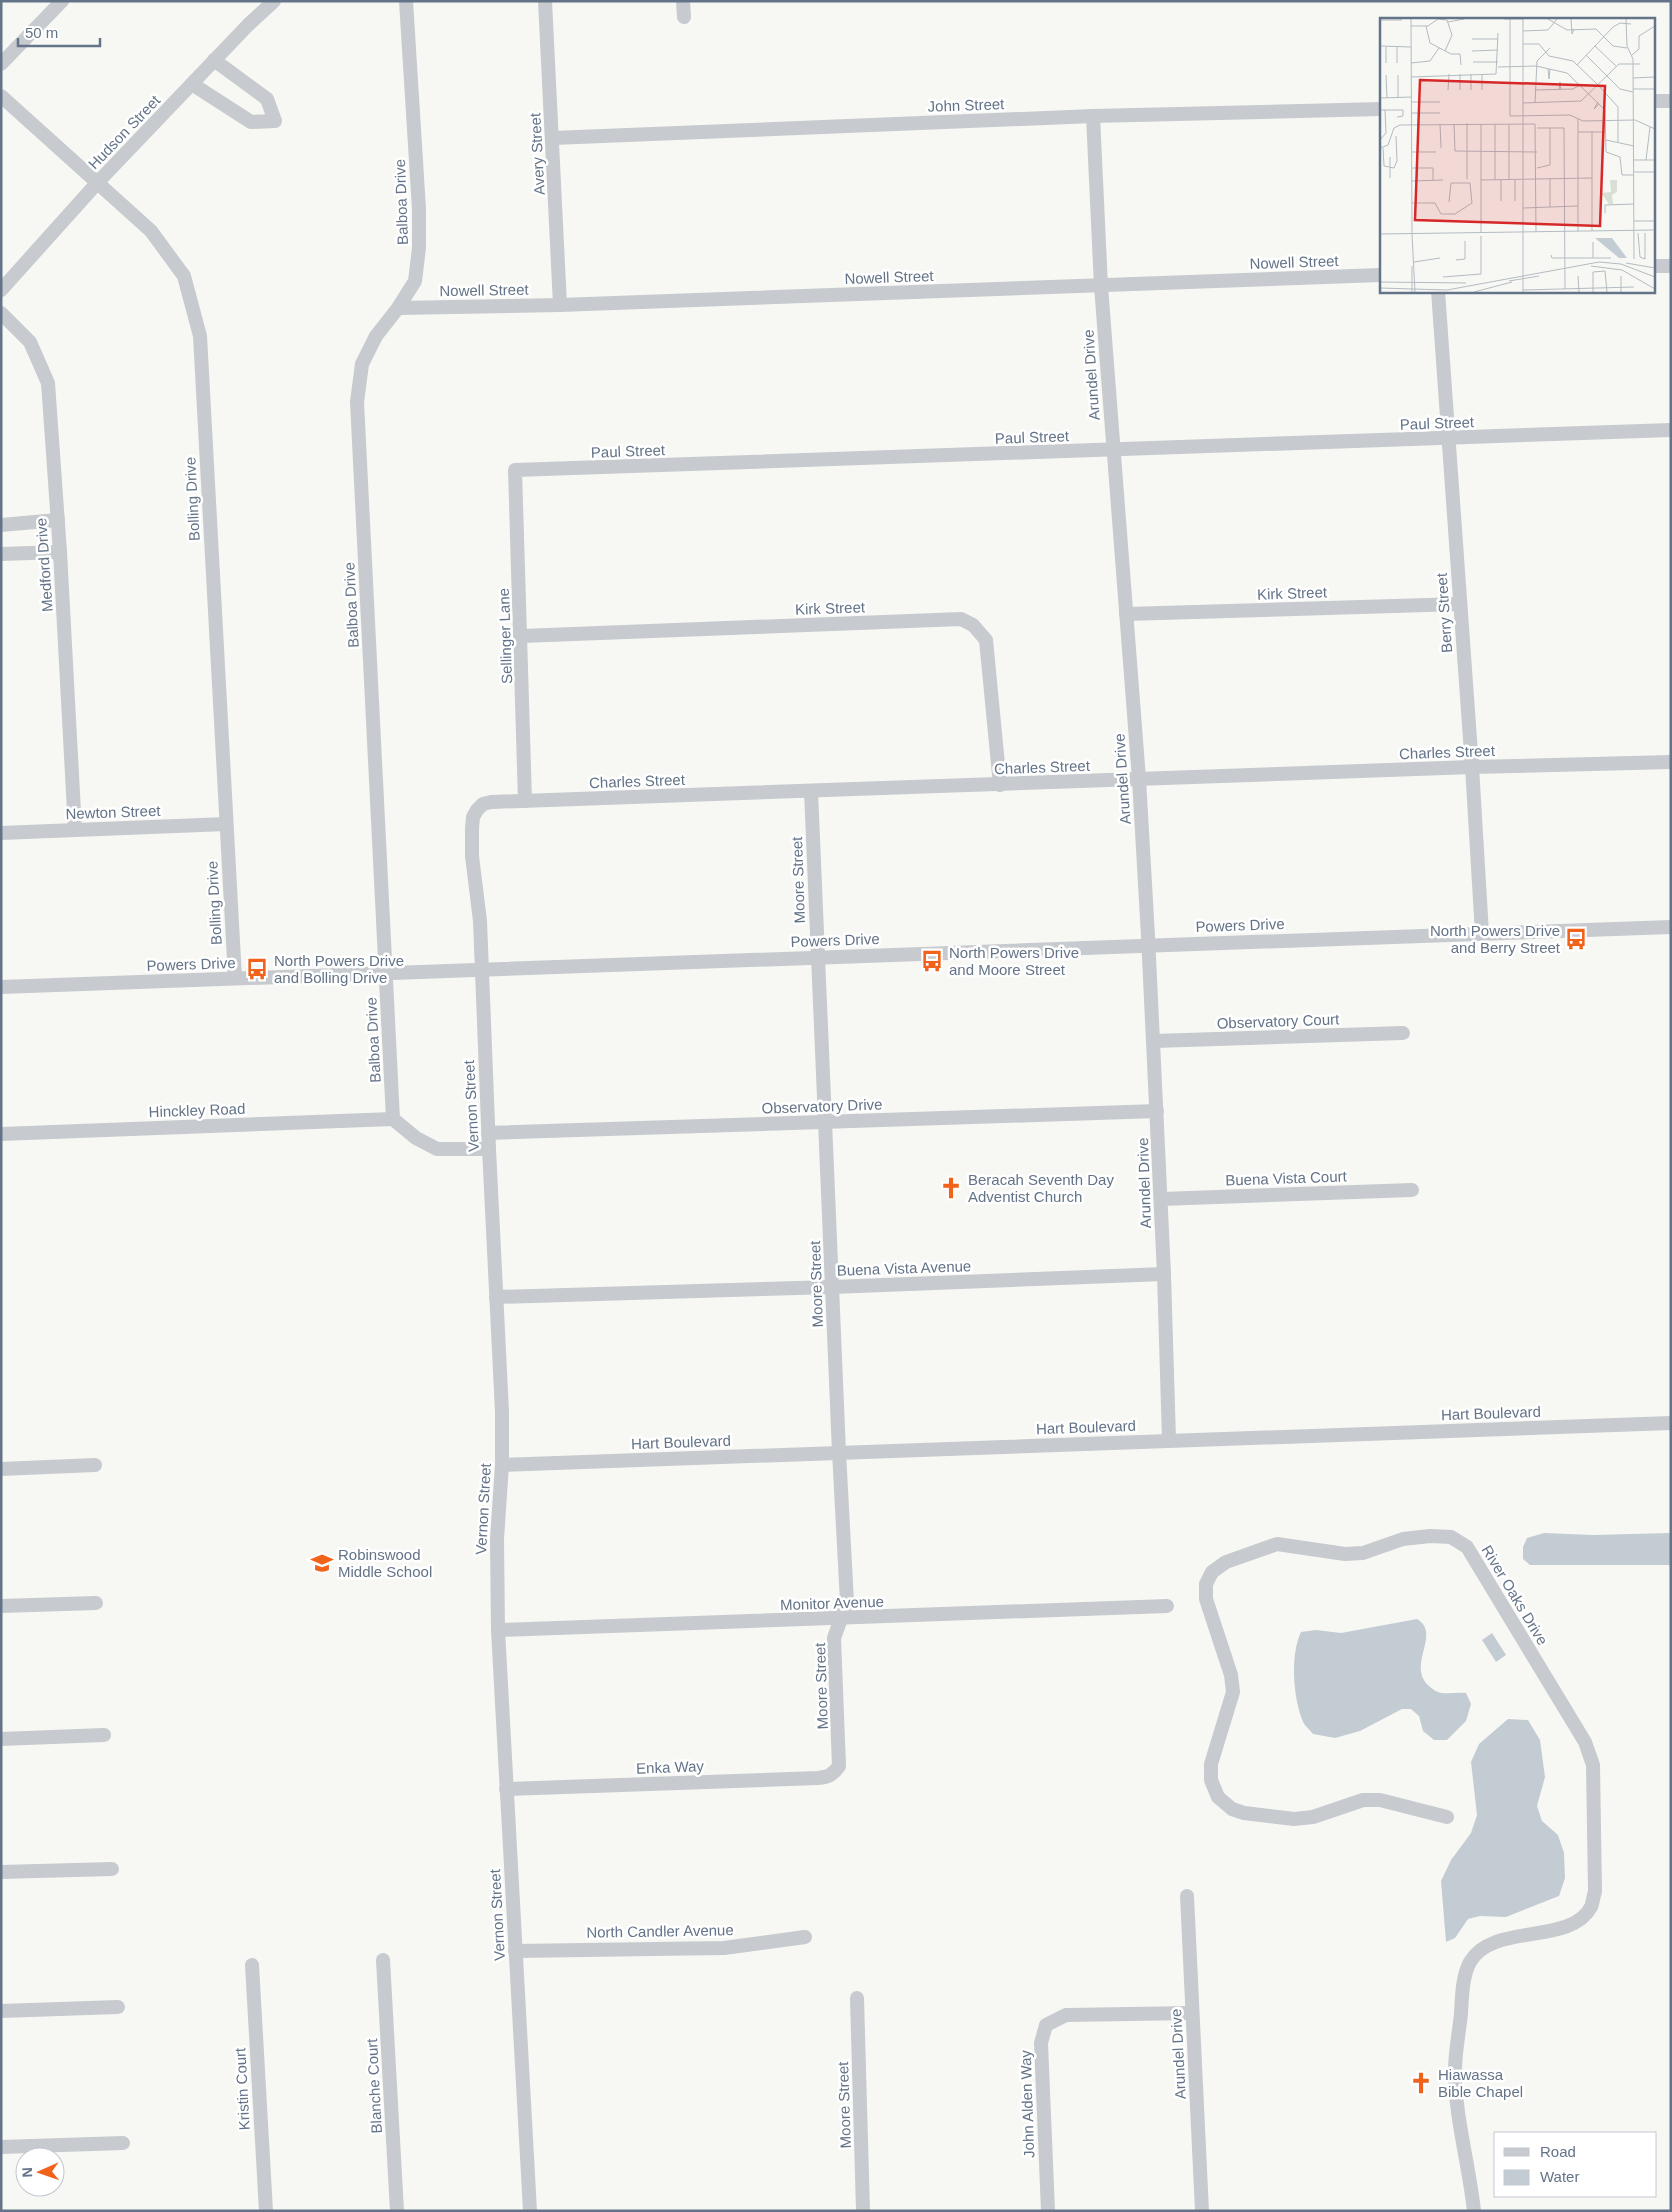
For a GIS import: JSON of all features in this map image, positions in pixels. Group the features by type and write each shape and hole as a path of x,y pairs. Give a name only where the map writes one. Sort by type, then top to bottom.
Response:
{"street":[{"path":"1,64 62,1"},
{"name":"Hudson Street","path":"1,290 98,182 248,25 274,1"},
{"name":"Balboa Drive","path":"393,1119 357,402 362,364 376,336 398,308 415,281 419,248 419,209 406,1"},
{"name":"Avery Street","path":"545,1 560,305"},
{"path":"683,1 684,17"},
{"path":"192,84 251,122 274,121 267,99 214,60"},
{"name":"Bolling Drive","path":"1,96 151,231 184,276 200,336 234,978"},
{"path":"1654,101 1671,100"},
{"name":"John Street","path":"553,138 1093,116 1380,109"},
{"name":"Arundel Drive","path":"1093,116 1101,286 1139,779 1149,944 1161,1199 1169,1440"},
{"path":"1654,266 1671,266"},
{"name":"Nowell Street","path":"398,308 560,305 1380,275"},
{"name":"Berry Street","path":"1438,292 1482,933"},
{"name":"Medford Drive","path":"1,313 30,342 48,383 60,552 75,830"},
{"name":"Paul Street","path":"515,470 1671,430"},
{"name":"Sellinger Lane","path":"515,470 522,636 525,801"},
{"path":"1,525 58,520"},
{"path":"1,554 60,552"},
{"name":"Kirk Street","path":"1126,614 1460,604"},
{"name":"Kirk Street","path":"522,636 961,619 974,624 986,640 1000,785"},
{"name":"Charles Street","path":"477,810 483,804 491,802 1472,767 1671,762"},
{"name":"Moore Street","path":"811,791 847,1602 834,1638 839,1757 839,1766 835,1773"},
{"name":"Vernon Street","path":"477,810 472,823 472,847 480,921 488,1134 502,1403 502,1465 497,1547 498,1630 530,2211"},
{"name":"Newton Street","path":"1,833 226,824"},
{"name":"Powers Drive","path":"1,987 1149,944 1671,927"},
{"name":"Observatory Court","path":"1154,1041 1404,1034"},
{"name":"Observatory Drive","path":"488,1134 1157,1111"},
{"path":"393,1119 416,1138 428,1146 437,1149 489,1149"},
{"name":"Hinckley Road","path":"1,1134 393,1119"},
{"name":"Buena Vista Court","path":"1161,1199 1412,1190"},
{"name":"Buena Vista Avenue","path":"496,1297 833,1287 1164,1274"},
{"name":"Hart Boulevard","path":"502,1465 1671,1423"},
{"path":"1,1469 95,1465"},
{"name":"River Oaks Drive","path":"1447,1817 1380,1800 1363,1800 1313,1817 1294,1820 1244,1813 1232,1809 1218,1797 1212,1780 1211,1764 1233,1692 1231,1675 1206,1599 1206,1584 1212,1572 1226,1562 1277,1544 1345,1554 1363,1553 1404,1540 1430,1536 1452,1536 1467,1547 1585,1742 1593,1765 1594,1892 1591,1907 1578,1920 1557,1929 1496,1941 1482,1948 1470,1961 1464,1978 1455,2071 1458,2109 1474,2211"},
{"path":"1,1606 96,1603"},
{"name":"Monitor Avenue","path":"498,1630 1167,1606"},
{"path":"1,1739 104,1735"},
{"name":"Enka Way","path":"506,1789 818,1778 828,1777 835,1773"},
{"path":"1,1872 112,1869"},
{"name":"Arundel Drive","path":"1187,1896 1202,2211"},
{"name":"North Candler Avenue","path":"515,1951 724,1948 805,1937"},
{"name":"Blanche Court","path":"383,1960 397,2211"},
{"name":"Kristin Court","path":"252,1965 266,2211"},
{"name":"Moore Street","path":"857,1998 864,2211"},
{"path":"1,2011 118,2007"},
{"name":"John Alden Way","path":"1048,2211 1041,2043 1046,2024 1066,2015 1192,2013"},
{"path":"1,2147 123,2143"}],"water":[{"path":"1544,1533 1593,1535 1671,1533 1671,1565 1530,1565 1523,1559 1523,1547 1527,1538"},
{"path":"1417,1619 1424,1625 1426,1633 1421,1669 1423,1678 1433,1690 1445,1693 1466,1693 1471,1704 1466,1721 1447,1740 1434,1740 1423,1731 1419,1716 1411,1709 1402,1709 1360,1731 1335,1738 1313,1734 1303,1722 1295,1689 1295,1652 1301,1632 1316,1630 1341,1633"},
{"path":"1492,1633 1506,1655 1496,1662 1482,1640"},
{"path":"1508,1719 1528,1720 1540,1740 1545,1777 1537,1806 1542,1821 1558,1835 1564,1853 1565,1878 1559,1896 1506,1917 1480,1916 1468,1919 1455,1938 1446,1942 1441,1881 1451,1860 1471,1833 1477,1815 1471,1762 1479,1744"}],"place":[{"name":"North Powers Drive and Berry Street","path":"1576,939"},
{"name":"North Powers Drive and Moore Street","path":"932,961"},
{"name":"North Powers Drive and Bolling Drive","path":"257,969"},
{"name":"Beracah Seventh Day Adventist Church","path":"951,1188"},
{"name":"Robinswood Middle School","path":"322,1563"},
{"name":"Hiawassa Bible Chapel","path":"1421,2083"}]}
